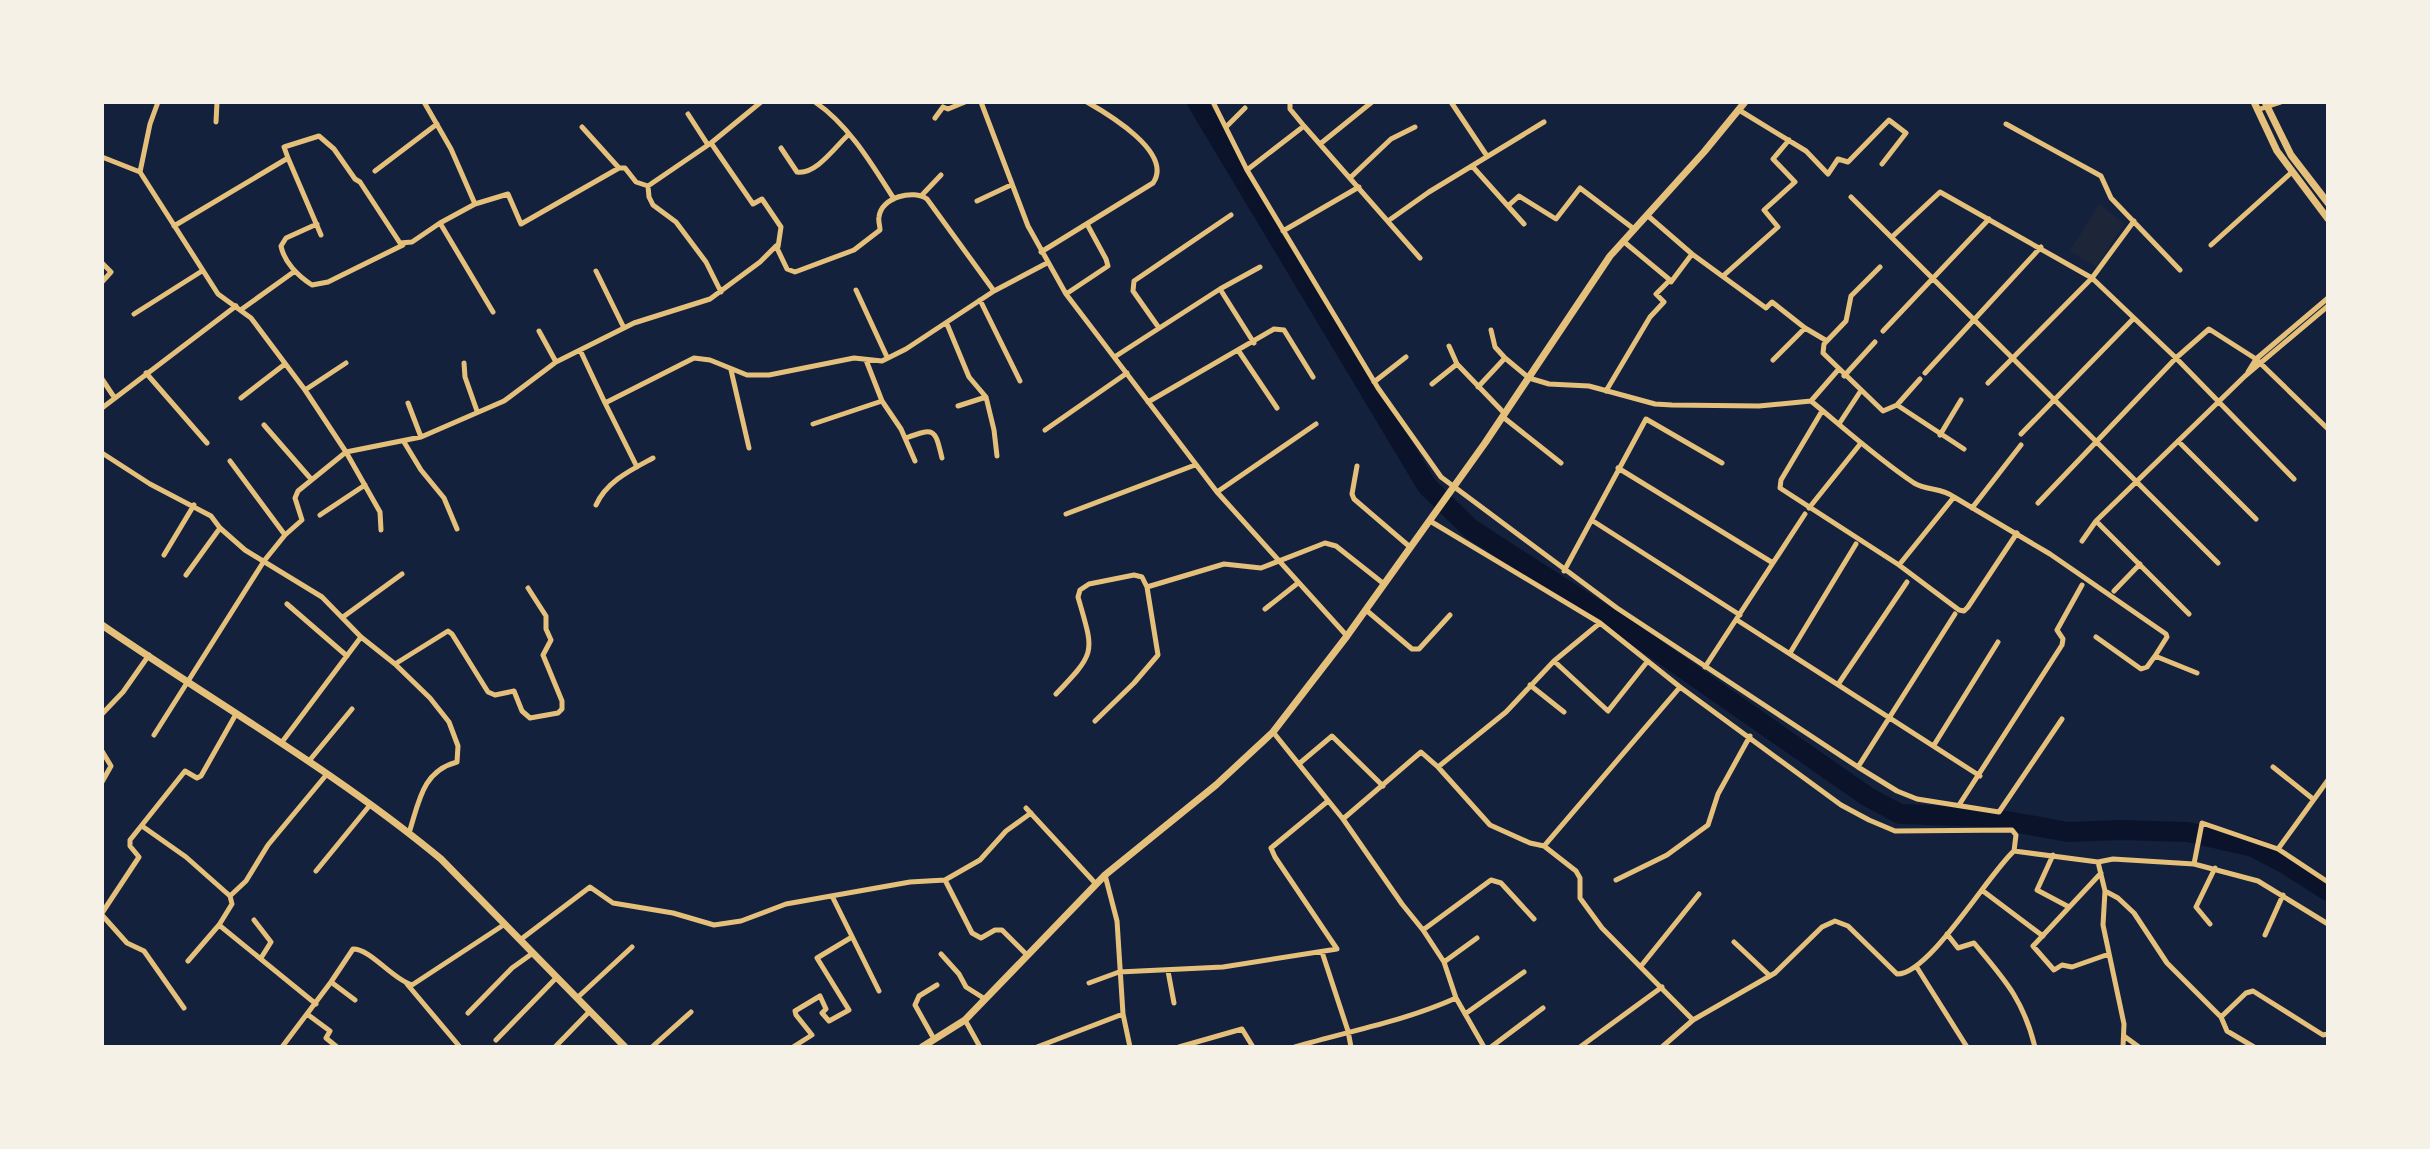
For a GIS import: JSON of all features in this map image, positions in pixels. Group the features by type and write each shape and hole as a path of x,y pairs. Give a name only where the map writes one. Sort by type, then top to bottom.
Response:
{"main road":[{"path":"922,1047 965,1020 1105,875 1216,785 1273,732 1347,636 1504,416 1598,273 1745,102"},
{"path":"2266,104 2291,155 2328,203"},
{"path":"2256,106 2266,132 2328,219"},
{"path":"102,625 282,742 409,833 441,859 625,1047"}],"street":[{"path":"139,168 158,102"},
{"path":"216,122 217,102"},
{"path":"424,102 451,149 475,204"},
{"path":"646,186 709,144 761,102"},
{"path":"815,102 830,113 868,158 894,199"},
{"path":"935,118 941,104 948,109 965,102"},
{"path":"981,102 1011,185 1041,252 1066,294 1116,356 1124,375 1217,492 1347,636"},
{"path":"1041,252 1153,183 1157,174 1148,151 1128,127 1087,102"},
{"path":"1213,102 1247,170 1374,382 1437,473 1564,571 1705,667 1906,796 1999,812 2062,719"},
{"path":"1290,102 1290,109 1304,126 1420,258"},
{"path":"1320,144 1372,102"},
{"path":"1451,102 1487,156"},
{"path":"2256,106 2281,102"},
{"path":"1225,126 1245,108"},
{"path":"1739,110 1806,151 1828,174 1838,159 1848,162 1889,120 1906,133 1882,164"},
{"path":"688,114 743,193 753,204 762,199 781,227 778,247 787,269 795,272 854,250 879,232 880,212 894,199 909,194 922,195 994,291"},
{"path":"1388,221 1429,192 1544,122"},
{"path":"375,171 437,124"},
{"path":"2006,124 2095,172 2104,181 2111,198 2180,270"},
{"path":"1247,170 1304,126"},
{"path":"582,127 619,168"},
{"path":"1351,177 1391,139 1415,127"},
{"path":"781,148 797,172 804,173 813,169 848,135"},
{"path":"321,235 284,147 319,136 334,149 360,182 397,240 405,244"},
{"path":"1723,276 1778,227 1764,210 1795,182 1773,159 1789,140"},
{"path":"102,157 139,168 218,294 239,308 305,390 346,452 382,516 381,530"},
{"path":"174,226 288,158"},
{"path":"1473,167 1524,224"},
{"path":"317,224 286,238 281,246 295,271 312,285 319,285 428,233 475,204 508,194 521,224 619,168 625,168 636,182 646,186"},
{"path":"2211,245 2292,172"},
{"path":"922,195 941,175"},
{"path":"977,201 1011,185"},
{"path":"646,186 653,205 676,222 706,262 721,292"},
{"path":"1283,231 1359,187"},
{"path":"1509,205 1519,196 1556,219 1580,188 1634,229"},
{"path":"1893,236 1940,192 2041,247 2092,278 2176,358 2294,479"},
{"path":"1851,197 2218,563"},
{"path":"1159,328 1133,291 1134,281 1231,215"},
{"path":"1647,215 1692,254 1766,308 1772,302 1827,341"},
{"path":"1883,331 1989,219"},
{"path":"1988,383 2092,278 2134,221"},
{"path":"440,223 493,312"},
{"path":"1066,294 1108,266 1087,224"},
{"path":"1623,241 1670,280"},
{"path":"154,735 264,561 302,520 296,495 311,479 346,452 421,437 518,392 556,362 624,328 710,299 760,262 772,248 778,247"},
{"path":"1925,373 2041,247"},
{"path":"1606,391 1650,317 1664,302 1656,294 1671,282 1692,254"},
{"path":"102,263 111,272 102,282"},
{"path":"605,403 685,360 710,360 747,375 769,375 845,359 874,362 906,349 994,291 1047,263"},
{"path":"1116,356 1260,267"},
{"path":"1880,267 1851,296 1846,321 1827,341 1823,353 1883,411 1897,405 1920,379"},
{"path":"134,314 202,271"},
{"path":"102,408 146,373 295,271"},
{"path":"596,271 624,328"},
{"path":"1220,289 1254,343"},
{"path":"856,290 887,357"},
{"path":"2245,376 2256,359 2328,298"},
{"path":"980,300 1020,381"},
{"path":"2082,541 2096,521 2245,376 2328,306"},
{"path":"2021,434 2134,318"},
{"path":"947,324 969,377 986,397 997,456"},
{"path":"1773,360 1805,328"},
{"path":"1148,402 1274,329 1282,329 1313,377"},
{"path":"2038,503 2176,358 2209,329 2256,359 2328,429"},
{"path":"1491,330 1495,347 1529,378 1549,384 1570,384 1606,391 1655,404 1759,406 1811,401 1838,370"},
{"path":"539,331 556,362"},
{"path":"1844,376 1875,342"},
{"path":"1449,346 1457,364 1504,416 1561,463"},
{"path":"580,350 637,467"},
{"path":"1238,350 1277,408"},
{"path":"1374,382 1406,357"},
{"path":"1478,387 1505,358"},
{"path":"866,359 882,401 906,438 915,461"},
{"path":"305,390 346,363"},
{"path":"464,363 465,377 477,411"},
{"path":"241,398 285,364"},
{"path":"1432,384 1457,364"},
{"path":"731,369 749,448"},
{"path":"146,373 207,443"},
{"path":"1045,430 1124,375"},
{"path":"102,379 114,397"},
{"path":"1839,424 1860,392"},
{"path":"958,406 986,397"},
{"path":"1940,435 1961,400"},
{"path":"813,424 882,401"},
{"path":"1811,401 1915,484 1927,490 1939,489 2017,533 2167,637 2147,667 2141,669 2096,637"},
{"path":"408,403 421,437"},
{"path":"1897,405 1964,449"},
{"path":"1822,411 1779,486 1807,512 1899,565 1944,600 1964,611 2017,533"},
{"path":"1564,571 1647,419 1722,463"},
{"path":"1217,492 1316,424"},
{"path":"264,425 311,479"},
{"path":"906,438 932,431 936,434 942,458"},
{"path":"2178,441 2256,519"},
{"path":"404,442 421,470 444,498 457,529"},
{"path":"1705,667 1807,512 1861,443"},
{"path":"1972,508 2021,445"},
{"path":"102,453 150,484 211,516 245,550 316,592 442,712 449,722 459,753 457,762 440,767 421,794 409,833"},
{"path":"596,505 606,488 653,458"},
{"path":"230,461 285,535"},
{"path":"1066,514 1195,465"},
{"path":"1357,466 1352,494 1354,499 1410,547"},
{"path":"1618,468 1773,563"},
{"path":"320,515 365,485"},
{"path":"1899,565 1954,497"},
{"path":"164,555 194,505"},
{"path":"1429,521 1600,623 1680,687 1841,805 1869,820 1895,831 2012,830 2016,835 2014,851 1983,891 1947,934 1903,975 1897,974 1848,926 1835,921 1822,927 1770,976 1693,1020 1662,1047"},
{"path":"1593,521 1980,776"},
{"path":"2096,521 2189,614"},
{"path":"186,575 220,528"},
{"path":"1147,587 1224,564 1257,568 1329,544 1384,584"},
{"path":"1790,653 1856,544"},
{"path":"2114,591 2140,564"},
{"path":"343,617 402,574"},
{"path":"1056,694 1085,664 1090,651 1090,638 1078,597 1080,590 1089,584 1134,575 1142,577 1147,587 1158,655 1095,721"},
{"path":"1839,683 1907,582"},
{"path":"1265,609 1298,583"},
{"path":"1959,805 2062,645 2064,641 2057,630 2082,585"},
{"path":"395,664 448,631 488,692 495,695 514,691 522,711 530,718 558,713 562,709 562,701 543,655 551,640 546,629 546,616 528,588"},
{"path":"287,604 347,656"},
{"path":"1366,610 1408,647 1415,649 1419,649 1450,615"},
{"path":"1858,767 1955,614"},
{"path":"1438,767 1506,712 1554,661 1600,623"},
{"path":"282,742 361,637"},
{"path":"1934,745 1998,642"},
{"path":"102,714 123,692 149,655"},
{"path":"2155,656 2197,673"},
{"path":"1554,661 1608,711 1647,662"},
{"path":"1530,685 1564,712"},
{"path":"1544,846 1680,687"},
{"path":"309,761 352,709"},
{"path":"184,1008 144,951 127,943 102,914 139,857 130,844 142,826 185,771 197,778 201,776 237,713"},
{"path":"1273,732 1343,819 1423,930 1444,962 1456,998 1484,1047"},
{"path":"1300,763 1332,736 1383,786"},
{"path":"1616,880 1667,855 1708,825 1718,794 1750,736"},
{"path":"102,751 111,766 102,782"},
{"path":"1343,819 1419,752 1438,767 1490,825 1544,846 1579,874 1581,901 1602,928 1693,1020"},
{"path":"2273,767 2313,799"},
{"path":"230,896 246,881 268,845 327,774"},
{"path":"2278,849 2328,780"},
{"path":"1089,983 1119,972 1223,967 1337,949 1271,848 1328,801"},
{"path":"316,871 371,804"},
{"path":"520,940 590,887 613,903 673,913 714,925 741,921 786,904 910,882 945,880 980,860 1029,810 1096,884"},
{"path":"2194,864 2202,823 2278,849 2328,882"},
{"path":"142,826 186,857 230,896 232,904 219,925 188,961"},
{"path":"2014,851 2098,862 2113,859 2215,868 2258,881 2328,924"},
{"path":"2053,855 2037,890 2069,907"},
{"path":"2098,862 2105,891 2103,925 2122,1012 2123,1047"},
{"path":"2210,924 2196,907 2215,868"},
{"path":"2101,873 2033,946 2054,970 2062,965 2072,967 2109,954"},
{"path":"1105,875 1117,921 1123,1014 1130,1047"},
{"path":"945,880 972,933 981,938 995,930 1002,930 1027,955"},
{"path":"1423,930 1491,880 1496,880 1505,888 1534,919"},
{"path":"1983,891 2043,936"},
{"path":"2105,891 2134,913 2167,963 2221,1017 2227,1031 2254,1047"},
{"path":"1641,966 1699,894"},
{"path":"2265,935 2283,895"},
{"path":"832,896 879,991"},
{"path":"254,920 271,942 261,958"},
{"path":"406,984 416,984 505,924"},
{"path":"219,925 316,1004"},
{"path":"1947,934 1958,948 1974,943 2014,990 2023,1007 2035,1047"},
{"path":"793,1047 812,1035 795,1011 820,996 826,1009 822,1013 829,1021 849,1010 817,958 852,937"},
{"path":"1444,962 1477,938"},
{"path":"1734,942 1770,976"},
{"path":"577,998 632,947"},
{"path":"282,1047 316,1004 349,954 358,948 406,984 460,1047"},
{"path":"1322,952 1351,1047"},
{"path":"468,1013 512,968 533,953"},
{"path":"941,954 966,987 985,999"},
{"path":"1916,966 1967,1047"},
{"path":"1168,971 1174,1003"},
{"path":"1465,1014 1524,972"},
{"path":"496,1040 557,977"},
{"path":"331,982 355,1000"},
{"path":"934,1039 915,1005 919,996 937,985"},
{"path":"1580,1047 1662,987"},
{"path":"2221,1017 2246,993 2253,991 2323,1035 2328,1034"},
{"path":"1295,1047 1348,1031 1407,1019 1456,998"},
{"path":"1491,1047 1543,1008"},
{"path":"555,1047 590,1011"},
{"path":"652,1047 691,1012"},
{"path":"307,1014 330,1031 326,1038 337,1047"},
{"path":"1037,1047 1123,1014"},
{"path":"965,1020 980,1047"},
{"path":"1179,1047 1242,1029 1253,1047"},
{"path":"2124,1036 2139,1047"}],"shaded area":[{"path":"2099,204 2124,224 2096,267 2070,251"}],"waterway":[{"path":"1197,102 1427,486 1471,529 1631,632 1868,797 1900,814 1985,817 2068,832 2188,832 2253,847 2328,891"}]}
